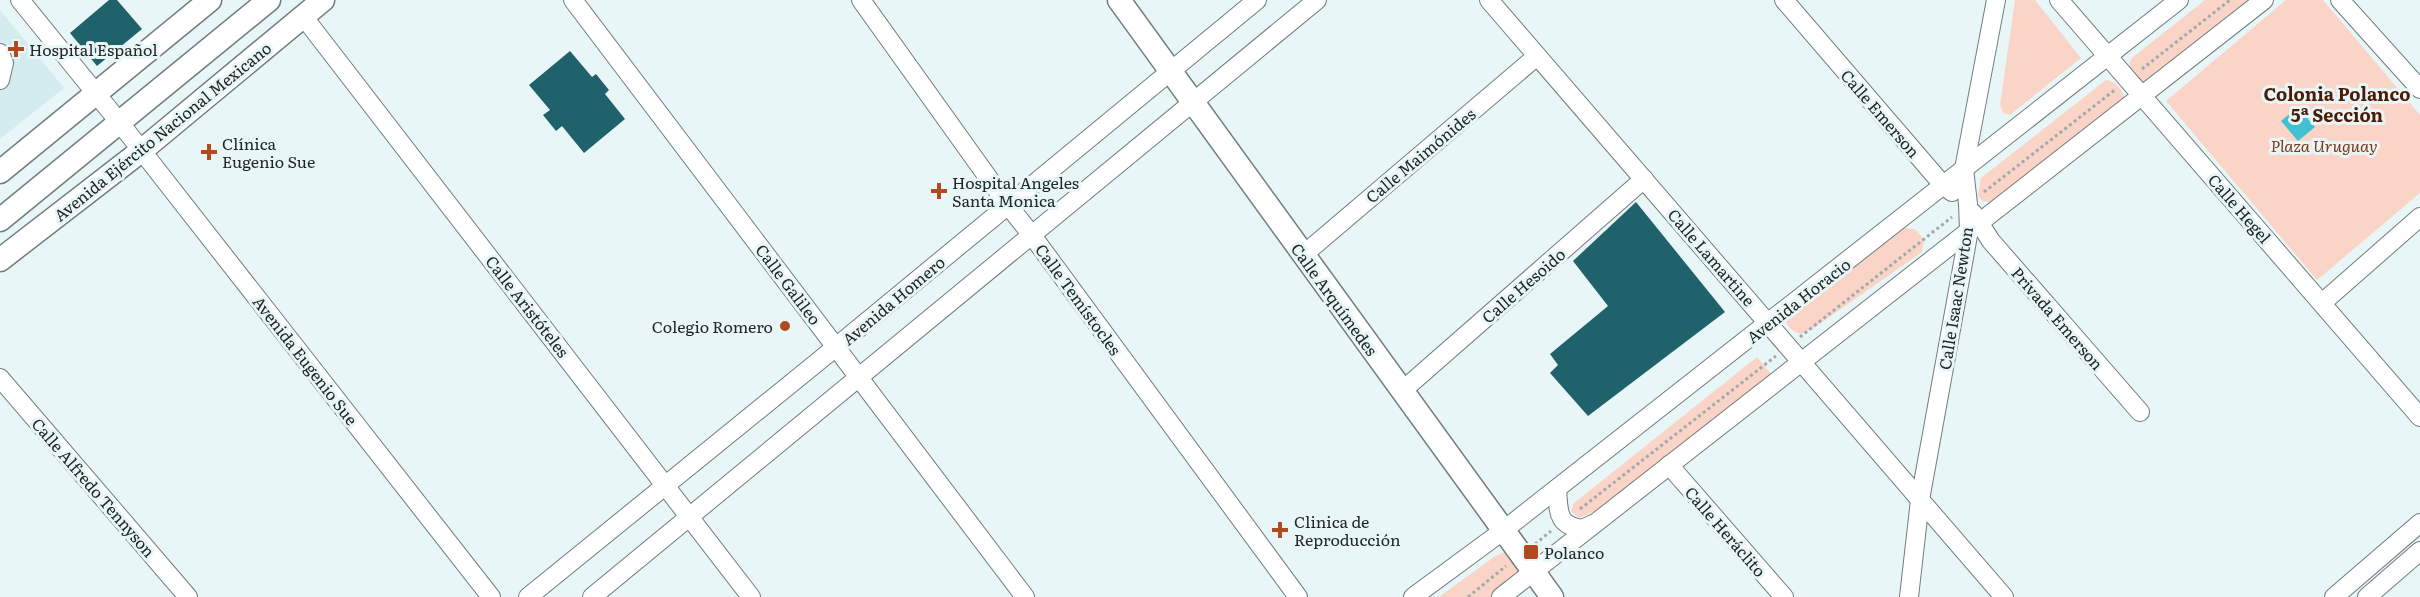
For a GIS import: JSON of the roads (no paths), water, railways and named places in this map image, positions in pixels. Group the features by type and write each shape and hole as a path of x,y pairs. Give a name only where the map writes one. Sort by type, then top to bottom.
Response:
{"main road":[{"path":"0,172 210,0"},
{"name":"Avenida Ejército Nacional Mexicano","path":"0,220 269,0"},
{"name":"Avenida Ejército Nacional Mexicano","path":"0,260 141,151 323,0"},
{"name":"Calle Arquímedes","path":"1119,0 1552,597"}],"street":[{"name":"Avenida Eugenio Sue","path":"20,0 120,123 491,597"},
{"name":"Calle Galileo","path":"573,0 1025,597"},
{"name":"Calle Temístocles","path":"861,0 1007,204 1298,597"},
{"name":"Avenida Homero","path":"528,597 1257,0"},
{"path":"592,597 1317,0"},
{"name":"Calle Lamartine","path":"1489,0 2004,597"},
{"name":"Calle Emerson","path":"1784,0 1943,185 1968,204 1973,227"},
{"name":"Calle Isaac Newton","path":"1968,204 1964,169 1996,0"},
{"name":"Calle Hegel","path":"2060,0 2420,417"},
{"name":"Avenida Horacio","path":"1413,597 1504,531 2180,0"},
{"path":"1501,597 1527,562 1593,524 2264,0"},
{"path":"2340,0 2420,88"},
{"name":"Calle Aristóteles","path":"303,16 751,597"},
{"path":"0,53 4,63 0,80"},
{"name":"Calle Maimónides","path":"1303,255 1537,56"},
{"name":"Calle Hesoido","path":"1402,392 1644,179"},
{"path":"2322,303 2420,217"},
{"name":"Calle Isaac Newton","path":"1909,597 1920,500 1973,227"},
{"name":"Privada Emerson","path":"1973,227 2140,412"},
{"name":"Calle Alfredo Tennyson","path":"0,378 188,597"},
{"name":"Calle Heráclito","path":"1669,465 1784,597"},
{"path":"1557,489 1559,515 1564,522 1582,529 1593,524"},
{"path":"2334,597 2420,523"},
{"path":"2367,597 2420,551"}],"water":[{"path":"2298,107 2315,127 2298,141 2281,121"}],"place":[{"name":"Hospital Español","path":"16,49"},
{"name":"Clínica Eugenio Sue","path":"209,152"},
{"name":"Hospital Angeles Santa Monica","path":"939,191"},
{"name":"Colegio Romero","path":"785,326"},
{"name":"Clinica de Reproducción","path":"1280,530"},
{"name":"Polanco","path":"1531,552"}],"district":[{"name":"Colonia Polanco 5ª Sección","path":"2337,103"}],"park label":[{"name":"Plaza Uruguay","path":"2324,145"}]}
